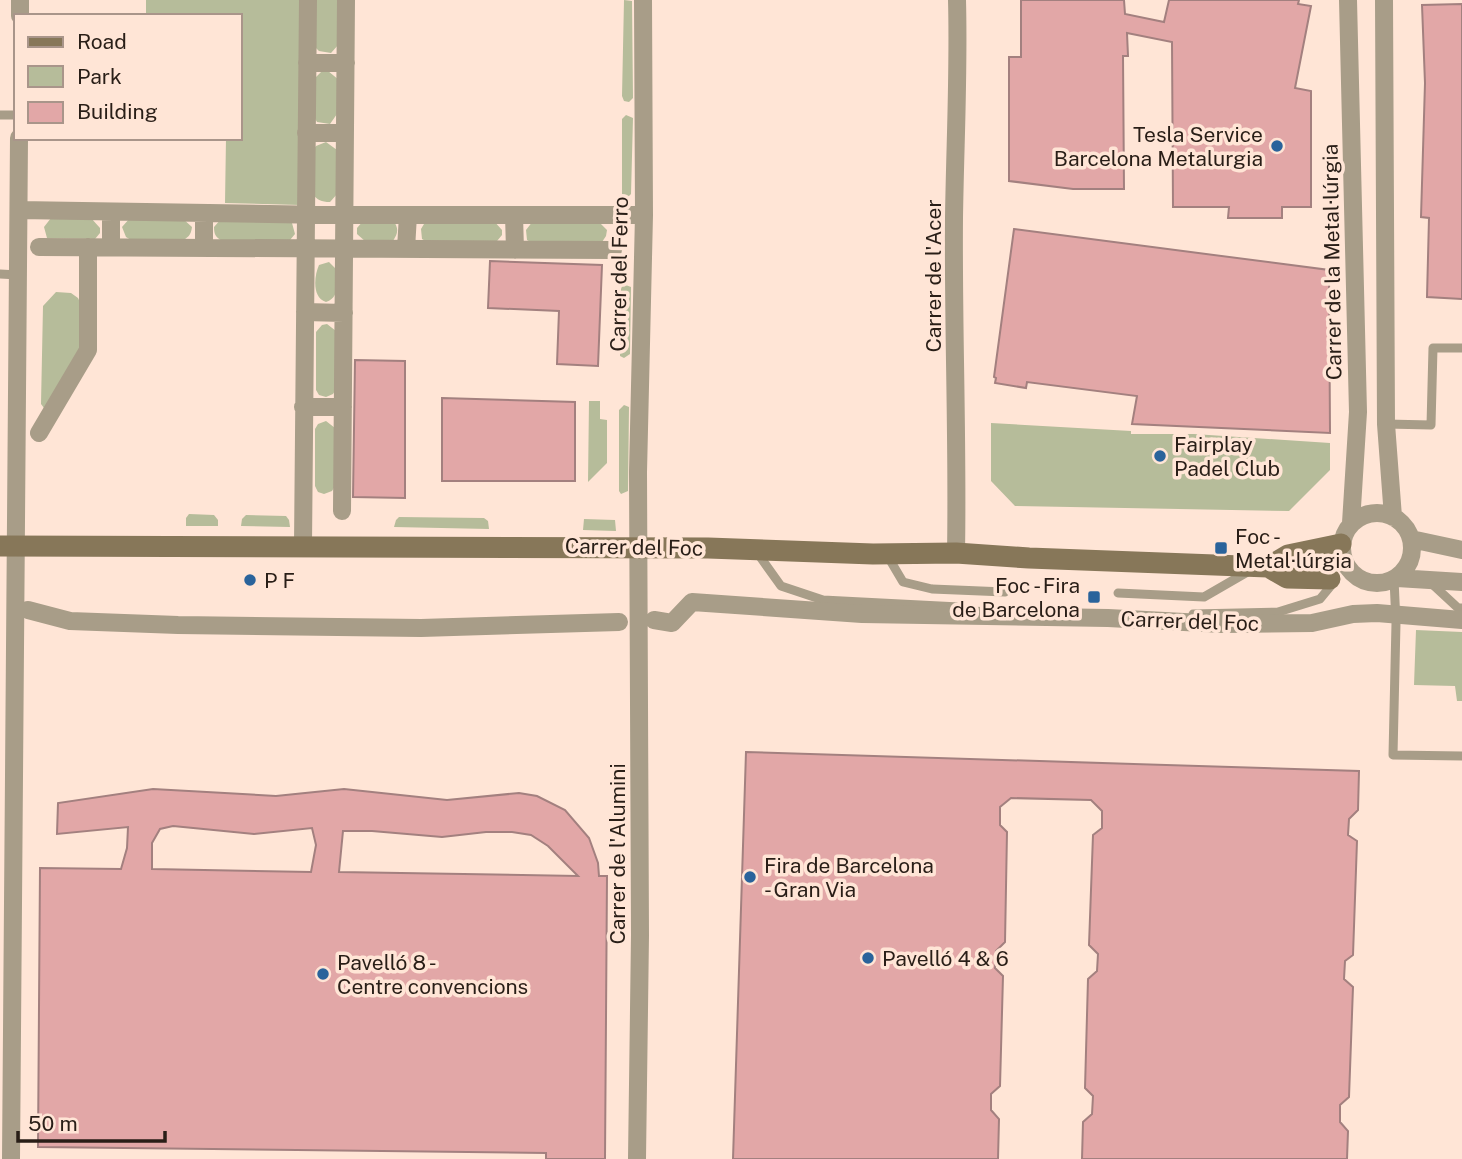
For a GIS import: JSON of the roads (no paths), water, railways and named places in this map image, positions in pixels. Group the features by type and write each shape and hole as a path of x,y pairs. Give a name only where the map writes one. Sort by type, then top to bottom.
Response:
{"street":[{"path":"303,545 308,0"},
{"path":"342,511 346,0"},
{"name":"Carrer del Ferro","path":"639,548 638,472 644,215 643,0"},
{"name":"Carrer de l'Acer","path":"956,553 954,220 957,0"},
{"name":"Carrer de la Metal·lúrgia","path":"1348,0 1358,412 1351,523"},
{"path":"1384,0 1386,424 1393,517"},
{"path":"307,63 346,63"},
{"path":"306,133 345,133"},
{"path":"11,1159 8,546 18,275 19,140"},
{"path":"19,210 344,215 644,215"},
{"path":"111,212 111,247"},
{"path":"204,213 204,248"},
{"path":"407,249 408,215"},
{"path":"514,215 515,250"},
{"path":"39,247 613,250"},
{"path":"39,433 88,351 88,247"},
{"path":"304,312 344,313"},
{"path":"303,407 343,407"},
{"path":"1371,513 1393,517 1401,523 1411,539 1410,561 1395,578 1382,584 1368,583 1357,578 1346,566 1341,544 1351,523 1371,513"},
{"path":"1411,539 1462,550"},
{"name":"Carrer del Foc","path":"1262,566 1289,555 1341,544"},
{"name":"Carrer del Foc","path":"8,546 303,545 956,553 1262,566 1287,578 1357,578"},
{"name":"Carrer de l'Alumini","path":"637,1159 640,935 639,548"},
{"path":"1395,578 1462,582"},
{"name":"Carrer del Foc","path":"654,620 672,623 692,602 862,614 1108,618 1222,624 1312,623 1353,614 1462,620"},
{"path":"33,611 70,621 178,625 421,628 617,622"}],"lane":[{"path":"0,274 18,275"},
{"path":"1386,424 1431,425 1433,348 1462,348"},
{"path":"755,550 781,586 823,600 915,606 1205,614 1278,612 1320,599 1333,579"},
{"path":"886,554 904,582 932,589 1005,592"},
{"path":"1118,593 1204,597 1262,566"},
{"path":"1395,578 1388,614 1393,755 1462,756"},
{"path":"1427,580 1458,608 1462,608"}],"place":[{"name":"Tesla Service Barcelona Metalurgia","path":"1277,146"},
{"name":"Fairplay Padel Club","path":"1160,456"},
{"name":"Foc - Metal·lúrgia","path":"1221,548"},
{"name":"P F","path":"250,580"},
{"name":"Foc - Fira de Barcelona","path":"1094,597"},
{"name":"Fira de Barcelona - Gran Via","path":"750,877"},
{"name":"Pavelló 4 & 6","path":"868,958"},
{"name":"Pavelló 8 - Centre convencions","path":"323,974"}]}
